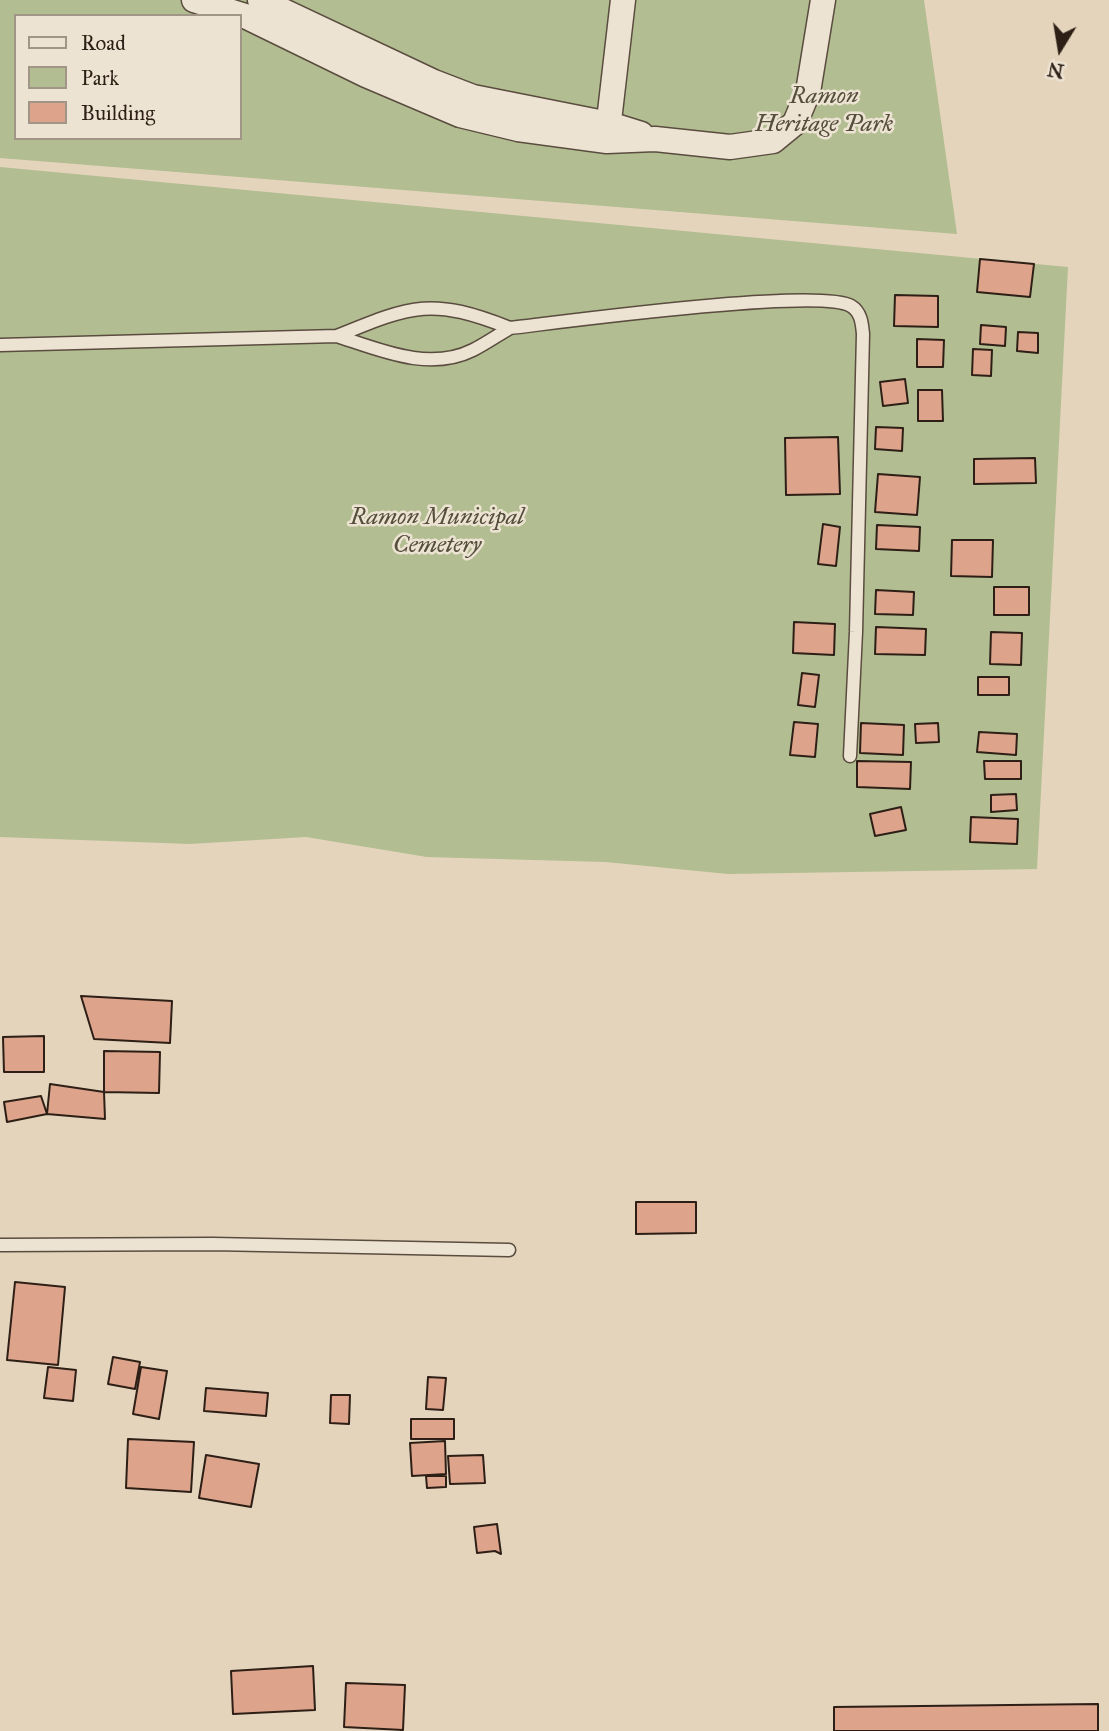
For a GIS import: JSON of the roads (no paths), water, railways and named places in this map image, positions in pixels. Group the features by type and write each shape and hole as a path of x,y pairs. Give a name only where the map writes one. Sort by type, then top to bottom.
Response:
{"street":[{"path":"194,0 239,14"},
{"path":"260,0 434,82 473,97 608,132 730,147 773,141 795,124 808,92 823,0"},
{"path":"608,132 623,0"},
{"path":"242,15 377,80 460,115 518,129 608,132"}],"lane":[{"path":"0,345 337,336 396,355 438,360 471,351 510,328 780,301 829,300 850,305 860,314 863,334 850,756"},
{"path":"337,336 388,315 425,306 466,311 510,328"},
{"path":"0,1245 213,1244 509,1250"}],"park label":[{"name":"Ramon Heritage Park","path":"824,111"},
{"name":"Ramon Municipal Cemetery","path":"437,532"}]}
